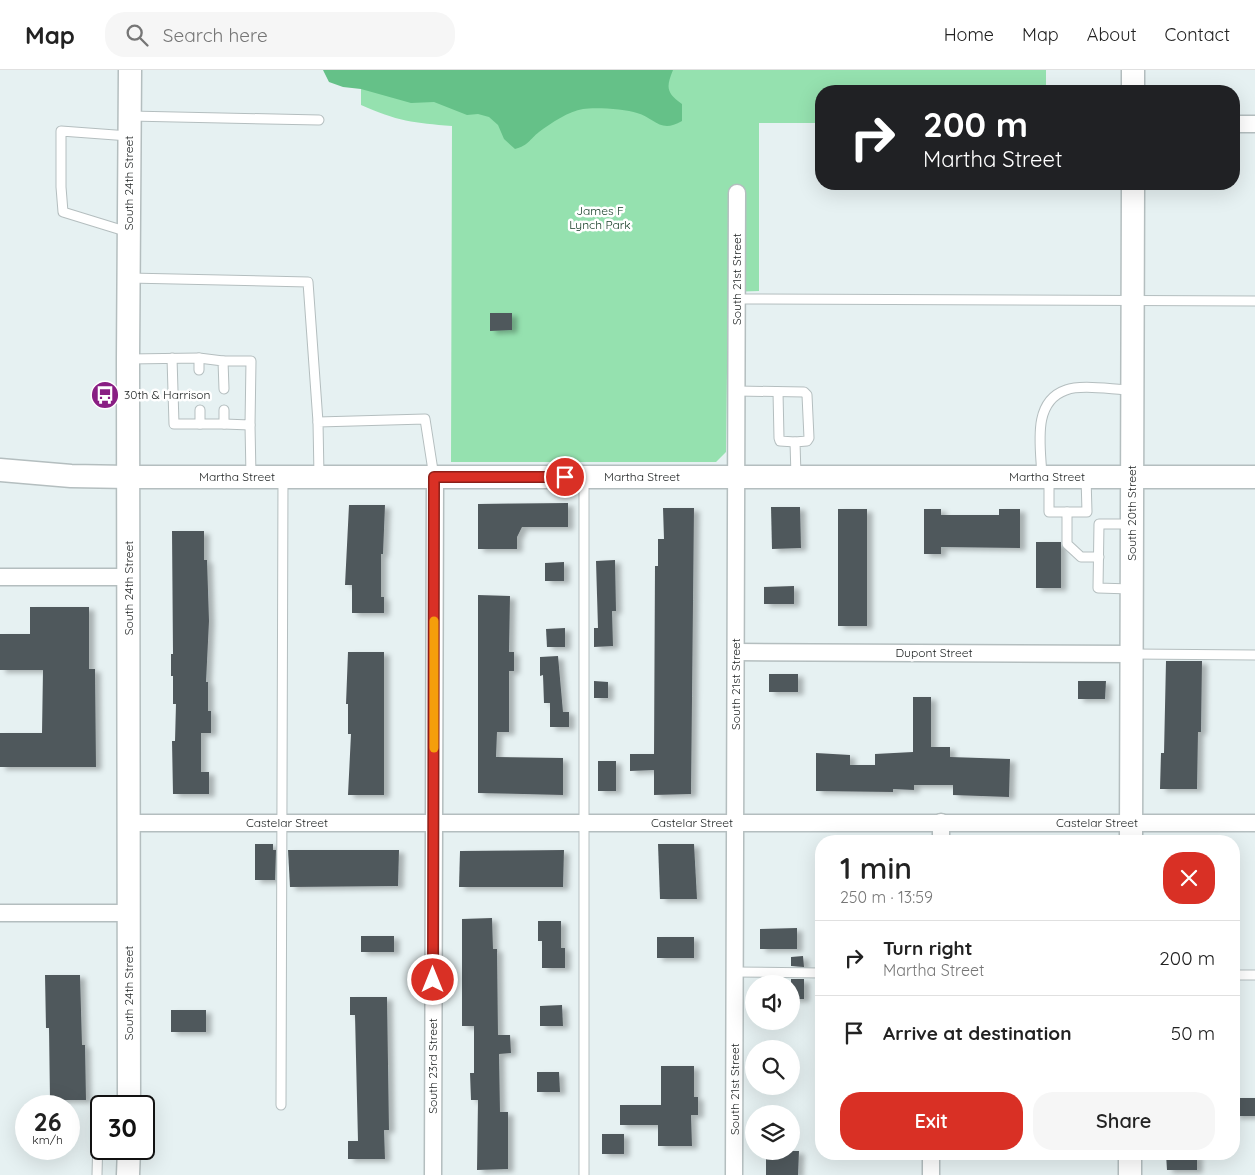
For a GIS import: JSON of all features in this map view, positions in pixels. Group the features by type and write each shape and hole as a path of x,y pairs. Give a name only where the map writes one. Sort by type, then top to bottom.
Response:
{"main road":[{"name":"South 24th Street","path":"129,1095 128,278 130,70"},
{"path":"1133,70 1133,85"},
{"name":"South 20th Street","path":"1131,832 1132,589 1130,524 1132,477 1133,190"},
{"name":"Martha Street","path":"0,470 71,476 128,477 1255,477"},
{"path":"128,1160 128,1175"},
{"path":"1130,1160 1130,1175"}],"street":[{"path":"1240,124 1255,124"},
{"name":"South 21st Street","path":"734,1175 737,193"},
{"name":"South 23rd Street","path":"433,1175 434,477"},
{"path":"0,577 129,577"},
{"name":"Dupont Street","path":"736,652 1131,654"},
{"path":"940,835 941,822"},
{"name":"Castelar Street","path":"128,823 941,822 1131,832 1255,823"},
{"path":"0,912 129,913"},
{"path":"932,1160 932,1175"}],"lane":[{"path":"129,232 64,212 61,132 130,126 319,120"},
{"path":"128,278 308,282 318,422 319,477"},
{"path":"737,299 1255,302"},
{"path":"172,358 174,424 250,424"},
{"path":"128,359 199,358 223,361 251,361 251,476"},
{"path":"199,358 199,370"},
{"path":"223,361 224,389"},
{"path":"1087,512 1049,512 1040,430 1045,406 1052,398 1067,390 1132,390"},
{"path":"737,391 804,392 809,398 808,441 780,441 778,392"},
{"path":"200,410 200,424"},
{"path":"224,410 224,424"},
{"path":"318,422 425,419 434,477"},
{"path":"795,442 796,476"},
{"path":"584,476 584,1175"},
{"path":"281,1105 283,477"},
{"path":"1086,477 1087,512 1099,524 1130,524"},
{"path":"1067,512 1068,544 1081,557 1098,557"},
{"path":"1099,524 1098,588 1132,589"},
{"path":"1131,654 1255,655"},
{"path":"735,972 815,973"},
{"path":"1240,975 1255,975"},
{"path":"97,1160 97,1175"}],"green space":[{"path":"323,70 673,70 669,81 669,89 670,93 682,104 682,121 674,125 663,126 643,115 632,112 595,108 583,109 560,118 539,132 526,144 515,149 504,139 498,125 489,117 478,114 467,115 434,102 411,103 361,89 343,87 329,82"},
{"name":"James F Lynch Park","path":"350,70 1046,70 1046,85 815,85 815,123 759,123 759,291 728,292 726,452 716,462 451,462 452,126 406,120 385,115 361,105 361,79"}],"building":[{"path":"490,313 512,313 512,330 490,331"},
{"path":"568,503 568,527 522,527 517,537 517,549 478,549 478,504"},
{"path":"349,505 385,505 383,554 381,554 381,597 384,597 384,613 352,613 352,585 345,585"},
{"path":"771,507 800,507 801,548 772,549"},
{"path":"663,508 694,508 691,794 654,795 654,770 630,771 630,754 654,754 655,566 658,566 658,539 664,539"},
{"path":"838,509 867,509 867,626 838,626"},
{"path":"924,509 941,509 941,515 999,515 999,509 1020,509 1020,548 941,547 941,554 924,554"},
{"path":"172,531 204,531 204,560 207,560 209,621 206,682 208,682 208,711 211,711 211,733 201,733 201,772 209,772 209,794 173,794 172,741 175,741 176,704 173,704 173,676 171,676 171,654 173,654"},
{"path":"1036,542 1061,542 1061,588 1036,588"},
{"path":"615,560 616,611 612,611 613,646 594,647 594,628 598,628 596,561"},
{"path":"564,562 564,581 545,581 545,563"},
{"path":"794,586 794,604 764,604 764,587"},
{"path":"478,595 510,596 509,652 514,652 514,671 509,671 509,732 497,732 496,757 563,758 563,795 478,793"},
{"path":"30,607 89,607 89,669 95,669 96,767 0,767 0,733 42,733 43,670 0,670 0,634 30,634"},
{"path":"565,628 565,647 547,647 546,629"},
{"path":"348,652 384,652 384,795 348,795 351,734 348,734 348,704 346,704"},
{"path":"558,656 563,712 569,712 569,727 550,727 550,703 544,703 543,675 540,676 540,657"},
{"path":"1166,661 1202,661 1201,732 1198,732 1197,789 1160,789 1161,753 1164,753"},
{"path":"769,674 798,674 798,692 769,692"},
{"path":"594,681 608,682 608,698 594,698"},
{"path":"1078,681 1106,681 1105,699 1078,699"},
{"path":"913,697 931,697 931,747 950,747 950,757 1010,759 1009,797 953,795 953,785 914,785 914,790 893,789 893,792 816,791 816,753 850,755 850,765 875,765 875,754 913,752"},
{"path":"598,761 616,761 616,791 598,791"},
{"path":"255,844 273,844 273,850 276,850 275,880 255,880"},
{"path":"658,844 694,844 697,899 660,899"},
{"path":"288,850 399,850 398,886 290,887"},
{"path":"564,850 563,887 459,887 460,851"},
{"path":"492,918 493,949 497,949 498,1035 510,1035 511,1053 499,1054 500,1112 508,1112 508,1169 477,1170 478,1100 471,1100 470,1073 474,1073 474,1026 462,1026 462,919"},
{"path":"538,921 561,921 561,948 565,948 565,968 542,968 542,941 538,941"},
{"path":"797,928 797,949 760,949 760,929"},
{"path":"361,936 394,936 394,952 361,952"},
{"path":"657,937 694,937 694,958 657,958"},
{"path":"803,956 804,967 791,966 791,957"},
{"path":"45,975 80,975 82,1045 85,1045 86,1100 80,1100 80,1095 50,1095 49,1028 46,1028"},
{"path":"800,979 804,979 804,999 800,999"},
{"path":"350,997 387,997 389,1130 384,1130 385,1159 348,1159 348,1141 358,1141 355,1015 350,1015"},
{"path":"562,1005 563,1026 540,1026 540,1006"},
{"path":"171,1010 206,1010 206,1032 171,1032"},
{"path":"661,1066 694,1066 694,1097 698,1097 698,1115 691,1115 692,1146 658,1146 658,1125 620,1125 620,1105 661,1105"},
{"path":"537,1072 559,1072 560,1092 537,1092"},
{"path":"1240,1098 1255,1098 1255,1116 1240,1116"},
{"path":"602,1134 624,1134 624,1154 602,1154"},
{"path":"766,1160 799,1160 798,1175 766,1175"},
{"path":"1166,1160 1197,1160 1197,1170 1167,1170"}],"slow traffic":[{"path":"434,621 434,748"}],"place":[{"name":"30th & Harrison","path":"105,395"}],"route":[{"path":"433,980 434,477 565,477"}]}
